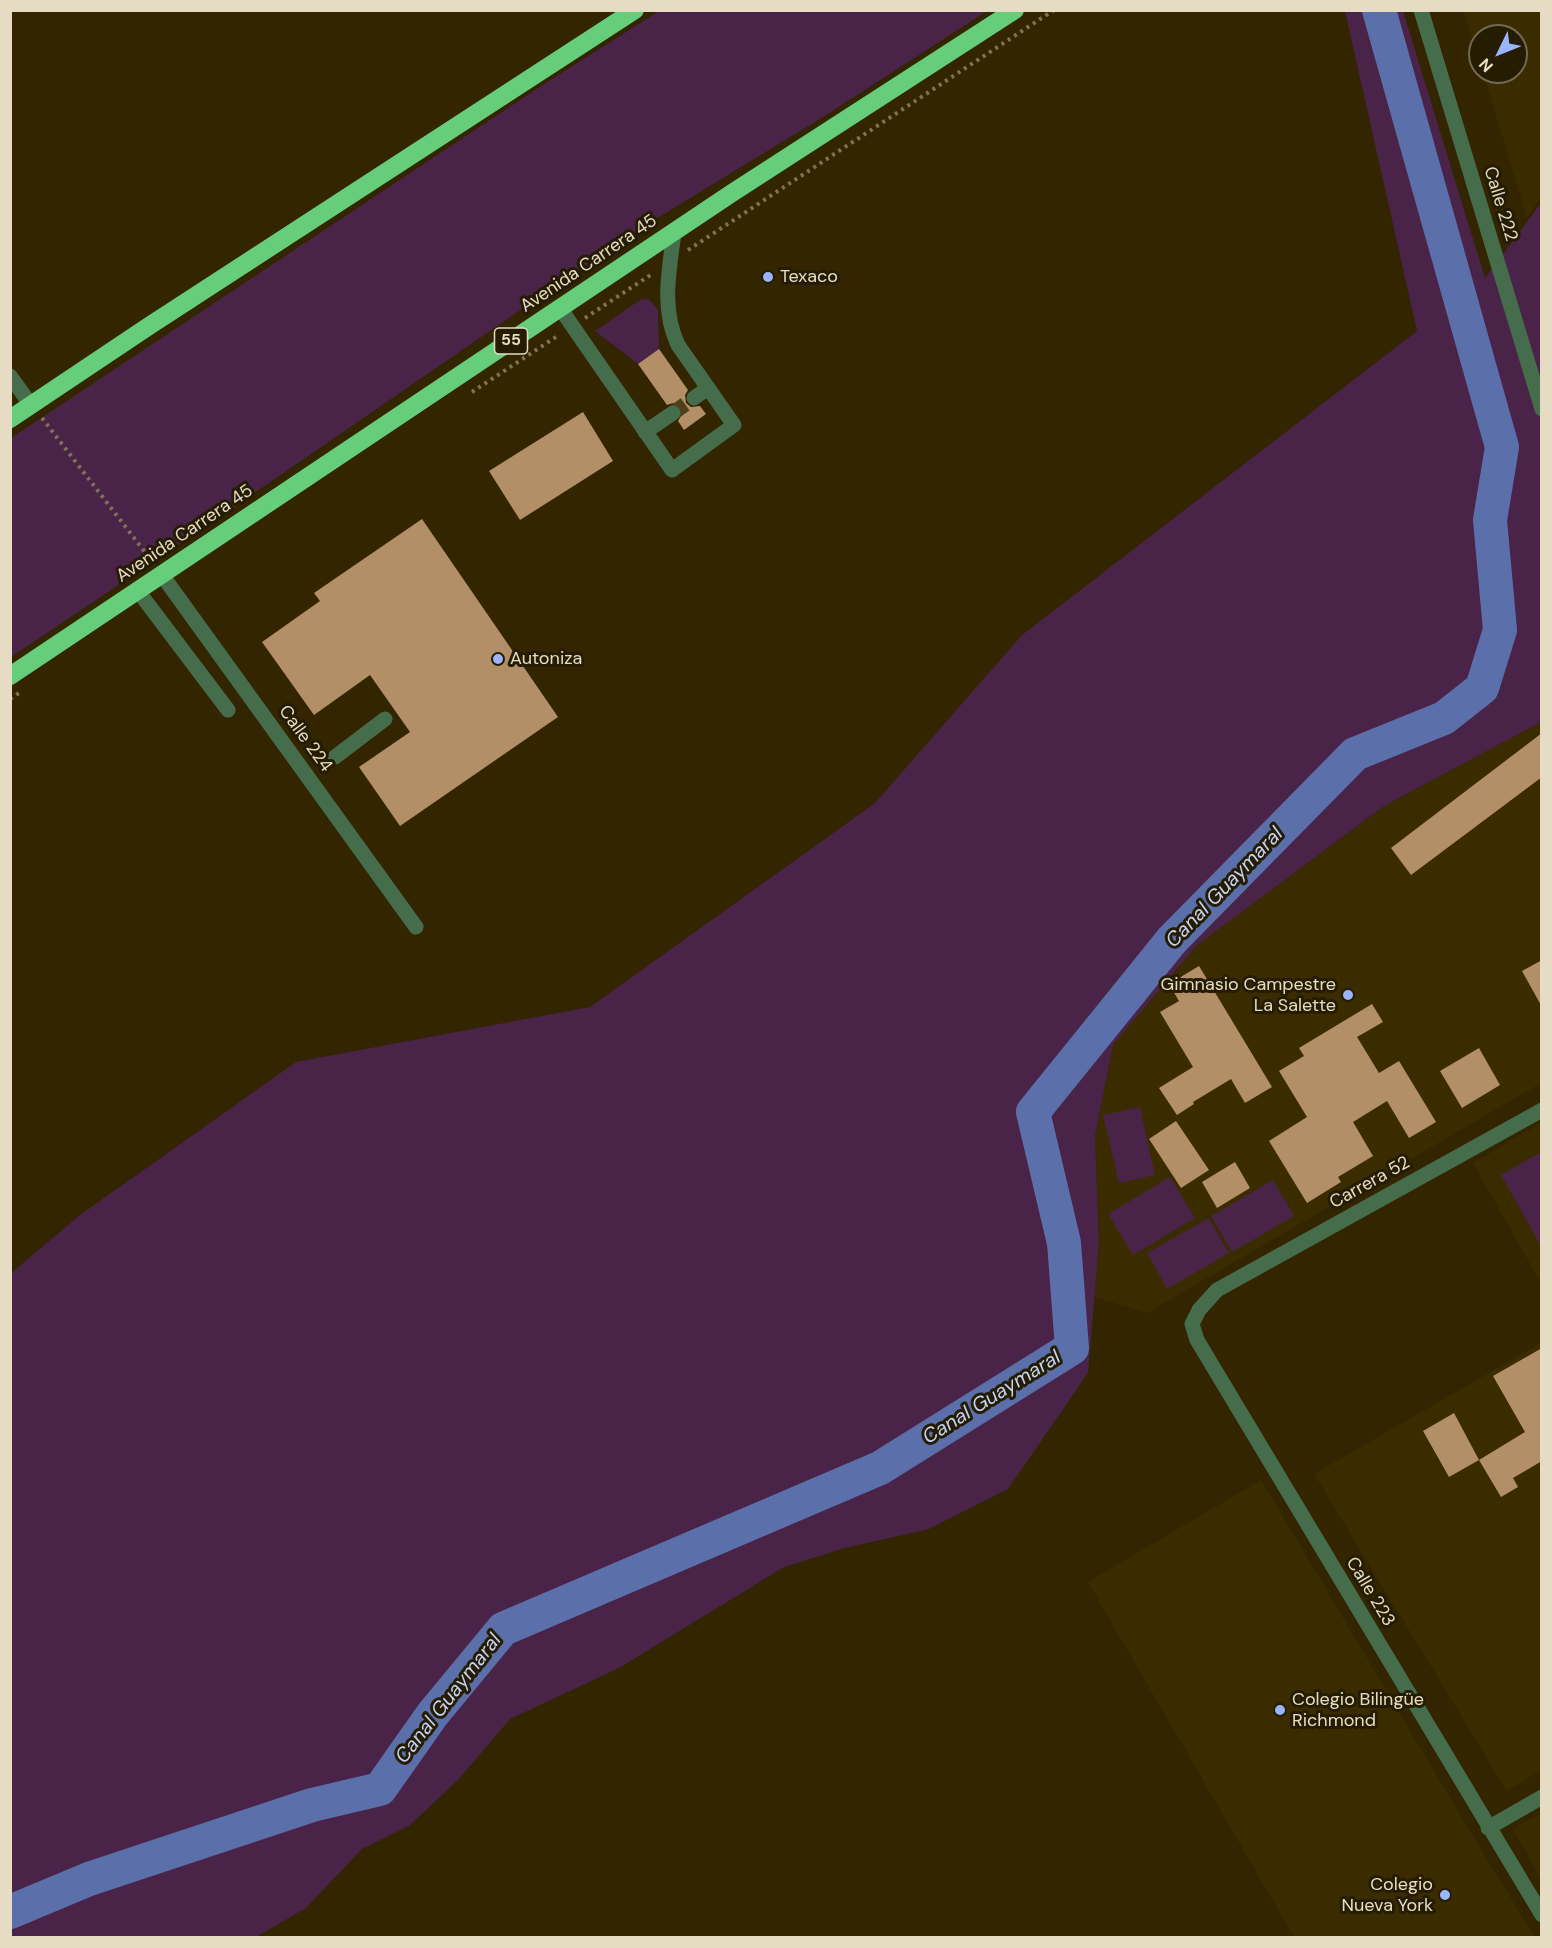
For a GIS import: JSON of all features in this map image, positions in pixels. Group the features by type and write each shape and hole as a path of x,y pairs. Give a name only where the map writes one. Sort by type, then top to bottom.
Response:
{"highway":[{"path":"10,419 622,16 635,10"},
{"name":"Avenida Carrera 45","path":"10,676 674,232 1015,10"}],"street":[{"name":"Calle 222","path":"1421,10 1542,409"},
{"path":"560,308 672,470 734,425 672,334 667,307 674,232"},
{"path":"10,376 31,405"},
{"path":"694,398 708,388"},
{"path":"645,432 673,413"},
{"name":"Calle 224","path":"162,575 416,927"},
{"path":"138,591 228,711"},
{"path":"335,757 385,719"},
{"name":"Carrera 52","path":"1217,1290 1542,1110"},
{"name":"Calle 223","path":"1217,1290 1199,1310 1192,1324 1197,1340 1542,1915"},
{"path":"1488,1828 1542,1797"}],"path":[{"path":"470,393 1054,10"},
{"path":"31,405 162,575"},
{"path":"10,699 20,692"}],"shaded area":[{"path":"659,11 987,11 823,117 628,236 199,531 11,657 11,438 541,86"},
{"path":"1345,11 1403,11 1485,278 1541,203 1541,722 1384,806 1197,945 1113,1045 1095,1136 1099,1244 1088,1373 1008,1489 929,1529 845,1548 784,1567 619,1668 510,1719 459,1779 409,1826 362,1849 306,1908 256,1937 11,1937 10,1274 80,1215 296,1062 590,1007 875,803 1022,635 1417,331"},
{"path":"1464,11 1541,11 1541,197 1527,218 1487,84 1528,84 1528,24 1468,24"},
{"path":"643,299 650,300 658,310 659,349 638,364 595,331"},
{"name":"Gimnasio Campestre La Salette","path":"1541,722 1541,1083 1147,1313 1095,1297 1099,1244 1095,1136 1113,1045 1197,945 1384,806"},
{"path":"1140,1107 1155,1175 1119,1183 1103,1115"},
{"path":"1541,1123 1541,1283 1473,1163"},
{"path":"1541,1152 1541,1246 1501,1175"},
{"path":"1170,1177 1195,1218 1133,1255 1108,1214"},
{"path":"1273,1180 1294,1216 1232,1252 1211,1216"},
{"path":"1209,1218 1229,1253 1167,1289 1147,1253"},
{"name":"Colegio Bilingüe Richmond","path":"1541,1343 1541,1770 1507,1791 1314,1474"},
{"name":"Colegio Bilingüe Richmond","path":"1261,1480 1535,1937 1294,1937 1088,1582"},
{"path":"1541,1813 1541,1879 1513,1829"}],"building":[{"path":"659,349 688,390 685,395 686,403 691,407 700,406 706,414 684,430 678,421 683,413 681,407 673,403 667,405 638,364"},
{"path":"583,412 613,461 520,520 489,471"},
{"path":"422,519 558,717 400,826 359,767 410,732 370,675 314,715 262,642 320,601 314,593"},
{"path":"1542,733 1542,777 1411,875 1391,848"},
{"path":"1542,960 1542,1007 1522,971"},
{"path":"1199,966 1272,1087 1245,1103 1231,1079 1193,1102 1194,1104 1177,1115 1159,1088 1193,1067 1160,1012 1179,1001 1169,984"},
{"path":"1372,1004 1383,1022 1357,1037 1379,1073 1399,1061 1436,1122 1409,1138 1387,1101 1353,1122 1373,1156 1338,1177 1341,1182 1307,1203 1269,1141 1307,1117 1279,1071 1304,1056 1299,1048"},
{"path":"1479,1048 1500,1085 1462,1108 1440,1071"},
{"path":"1176,1121 1209,1170 1181,1188 1149,1139"},
{"path":"1235,1162 1250,1188 1217,1208 1202,1182"},
{"path":"1542,1348 1542,1461 1513,1478 1518,1487 1501,1497 1479,1460 1525,1432 1493,1376"},
{"path":"1454,1413 1479,1460 1449,1477 1423,1431"}],"waterway":[{"name":"Canal Guaymaral","path":"10,1912 89,1879 312,1805 380,1789 432,1715 503,1629 880,1468 1072,1348 1064,1243 1033,1112 1172,940 1355,754 1444,718 1482,688 1500,630 1490,520 1502,447 1379,10"}],"tunnel":[{"path":"673,413 694,398"}],"place":[{"name":"Texaco","path":"768,277"},
{"name":"Autoniza","path":"498,659"},
{"name":"Gimnasio Campestre La Salette","path":"1348,995"},
{"name":"Colegio Bilingüe Richmond","path":"1280,1710"},
{"name":"Colegio Nueva York","path":"1445,1895"}]}
